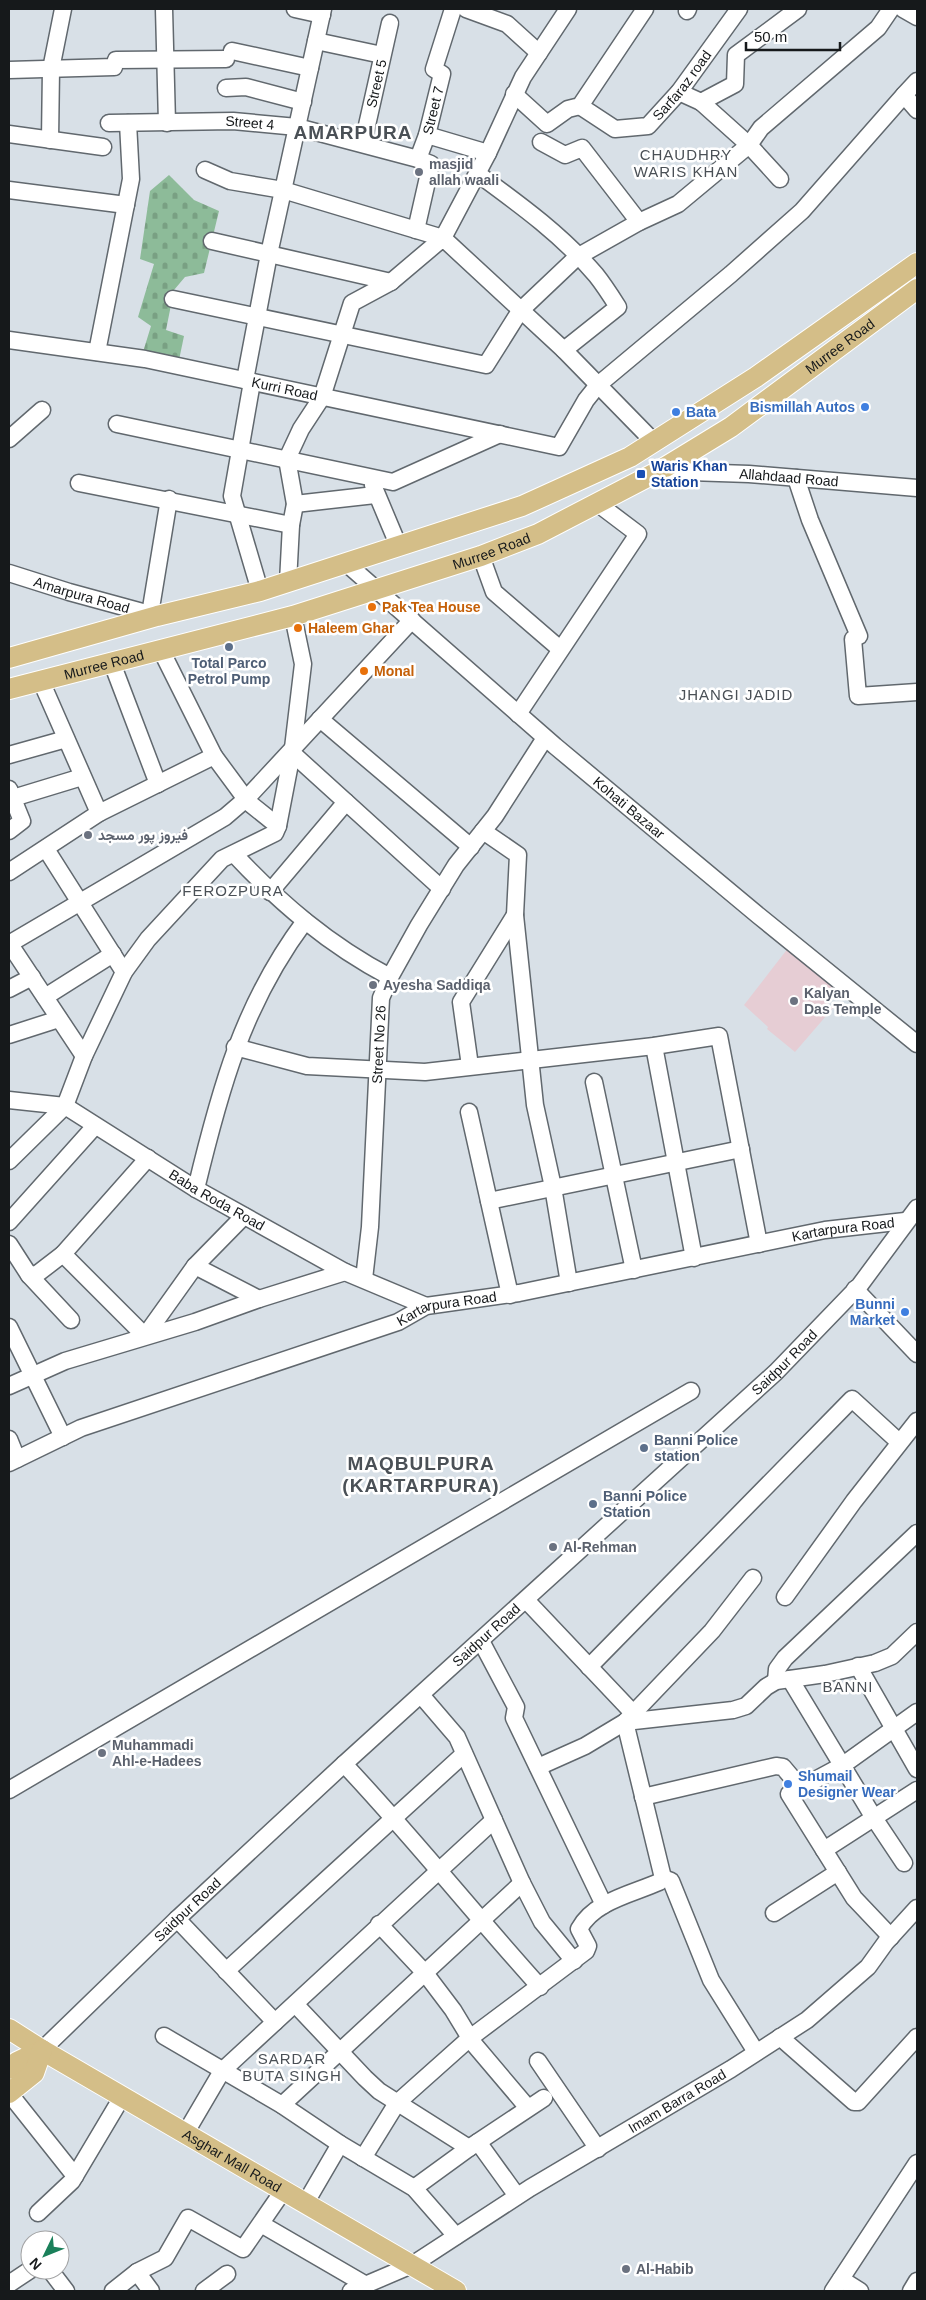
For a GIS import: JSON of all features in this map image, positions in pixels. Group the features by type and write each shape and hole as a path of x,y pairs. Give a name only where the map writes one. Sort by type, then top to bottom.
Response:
{"main road":[{"name":"Murree Road","path":"9,658 153,615 260,591 522,506 630,457 756,377 917,262"},
{"name":"Murree Road","path":"9,689 293,616 481,556 538,534 659,471 731,427 917,289"},
{"name":"Asghar Mall Road","path":"9,2029 283,2192 456,2291"},
{"name":"Saidpur Road","path":"9,2069 42,2050"},
{"name":"Saidpur Road","path":"9,2093 34,2073 42,2050"}],"street":[{"path":"50,140 51,69 59,9"},
{"path":"164,9 167,123"},
{"path":"260,591 232,496 241,450 248,381 269,254 323,12 295,9"},
{"name":"Street 7","path":"418,159 427,135 442,74 434,69 453,9"},
{"path":"466,9 507,24 540,53"},
{"path":"288,582 291,525 295,504 287,459 301,429 322,397 352,303 391,282 443,238 478,174 514,94 568,9"},
{"path":"514,94 547,124 568,109 580,106 645,9"},
{"name":"Sarfaraz road","path":"580,106 615,129 648,126 679,92 739,9"},
{"path":"702,102 735,84 736,55 798,9"},
{"path":"173,299 486,365 520,311 577,256 639,222 678,204 749,145 761,128 878,28 891,9"},
{"name":"Street 5","path":"363,143 390,23"},
{"path":"316,41 382,55"},
{"path":"9,70 114,67 116,60 229,55 310,68"},
{"path":"598,385 731,274 802,211 917,81"},
{"path":"226,88 246,87 302,102"},
{"path":"679,92 702,102 749,145 780,179"},
{"path":"904,95 917,110"},
{"name":"Street 4","path":"109,123 233,121 297,127 418,159"},
{"path":"97,352 131,179 128,123"},
{"path":"9,134 103,147"},
{"path":"427,135 488,153"},
{"path":"541,142 565,155 582,148 639,222"},
{"path":"416,230 431,164 418,159"},
{"path":"205,170 230,182 283,190 443,238 564,350 654,442"},
{"path":"478,174 528,210 577,256 596,275 618,307 564,350"},
{"path":"9,190 126,205"},
{"path":"212,241 391,282"},
{"name":"Kurri Road","path":"9,340 145,359 560,447 586,400 598,385"},
{"path":"9,439 42,410"},
{"path":"117,424 392,482 500,434"},
{"name":"Allahdaad Road","path":"659,471 796,478 917,488"},
{"path":"370,477 375,494 399,547"},
{"path":"796,478 810,520 856,638 858,696 917,692"},
{"path":"79,483 168,499 291,525"},
{"path":"295,504 375,494"},
{"path":"153,615 168,499"},
{"path":"518,714 560,648 638,534 597,503"},
{"path":"481,556 494,592 560,648"},
{"name":"Kohati Bazaar","path":"346,563 379,590 545,738 759,916 917,1044"},
{"name":"Amarpura Road","path":"9,572 68,592 153,615"},
{"path":"9,1161 65,1106 84,1056 124,972 148,940 222,859 275,833 278,826 292,751 303,664 293,616"},
{"path":"84,1056 9,944 225,817 292,751 412,620"},
{"path":"161,650 214,756 246,798 278,826"},
{"path":"112,663 158,784"},
{"path":"41,681 98,813"},
{"path":"320,719 471,847"},
{"name":"Street No 26","path":"364,1279 370,1227 381,998 390,977 442,889 545,738"},
{"path":"9,756 66,739"},
{"path":"292,751 442,889"},
{"path":"9,872 98,813 214,756"},
{"path":"9,831 22,821 11,793 82,777"},
{"path":"270,892 346,802"},
{"path":"483,831 518,854 515,915 535,1105 553,1187 569,1283"},
{"path":"46,849 124,972"},
{"path":"234,854 270,892 305,921 356,959 390,977"},
{"path":"470,1066 461,1002 515,915"},
{"path":"196,1189 216,1104 235,1047 256,1002 280,958 305,921"},
{"path":"45,997 113,954"},
{"path":"9,989 32,977"},
{"path":"9,1035 60,1019"},
{"path":"235,1047 307,1066 425,1072 654,1046 719,1036 759,1244"},
{"path":"654,1046 694,1258"},
{"path":"594,1082 634,1270"},
{"name":"Baba Roda Road","path":"9,1098 65,1106 196,1189 345,1272 426,1306"},
{"path":"469,1112 510,1295"},
{"path":"9,1222 95,1126"},
{"path":"489,1201 741,1149"},
{"path":"29,1275 37,1274 63,1254 148,1158"},
{"name":"Saidpur Road","path":"42,2050 178,1919 344,1764 776,1372 855,1289 905,1221 917,1208"},
{"path":"145,1336 195,1266 244,1216"},
{"name":"Kartarpura Road","path":"13,1461 29,1451 81,1428 398,1322 426,1306 510,1295 825,1230 905,1221"},
{"path":"9,1244 29,1275 71,1320"},
{"path":"63,1254 145,1336"},
{"path":"195,1266 259,1299"},
{"path":"9,1386 65,1361 195,1322 259,1299 345,1272"},
{"path":"855,1289 917,1354"},
{"path":"9,1327 62,1437"},
{"path":"9,1790 691,1391"},
{"path":"590,1667 852,1399 899,1442"},
{"path":"785,1597 854,1501 917,1421"},
{"path":"9,1439 13,1461"},
{"path":"904,1863 874,1818 843,1765 777,1669 785,1658 917,1533"},
{"path":"538,1767 585,1746 629,1717 700,1643 753,1578"},
{"path":"526,1600 590,1667 629,1717 643,1797 663,1875 662,1878"},
{"path":"629,1717 733,1710 746,1706 766,1687 783,1680 858,1666 892,1656 917,1632"},
{"path":"481,1641 516,1707 514,1718 604,1905"},
{"path":"858,1666 917,1769"},
{"path":"421,1695 457,1737 522,1883 542,1922 574,1961"},
{"path":"891,1937 854,1898 789,1794 800,1786 809,1785 843,1765 917,1712"},
{"path":"226,1972 464,1754"},
{"path":"344,1764 394,1817 481,1922 540,1987"},
{"path":"643,1797 776,1766 784,1767 800,1786"},
{"path":"824,1850 917,1790"},
{"path":"185,2134 222,2071 379,1924 494,1820"},
{"path":"774,1913 838,1872"},
{"path":"363,2158 397,2103 470,2038 582,1955 588,1946 579,1929 589,1915 604,1905 650,1886 662,1878"},
{"path":"662,1878 671,1881 711,1980 756,2052"},
{"path":"282,2105 522,1883"},
{"name":"Imam Barra Road","path":"358,2288 412,2265 517,2196 598,2149 807,2020 868,1967 917,1908"},
{"path":"178,1919 275,2022"},
{"path":"379,1924 424,1973 453,2010 470,2038 528,2108"},
{"path":"295,2004 365,2078 397,2103 474,2145 517,2196"},
{"path":"164,2036 282,2105 340,2144 414,2188 456,2236"},
{"path":"780,2037 854,2102 858,2102 917,2037"},
{"path":"538,2061 598,2149"},
{"path":"9,2093 75,2176"},
{"path":"38,2213 75,2176 122,2097"},
{"path":"414,2188 544,2098"},
{"path":"305,2204 340,2144"},
{"path":"860,2291 837,2285 917,2163"},
{"path":"113,2291 137,2272 164,2258 188,2218 243,2249 283,2192"},
{"path":"261,2224 358,2288"},
{"path":"137,2272 151,2291"},
{"path":"204,2291 227,2274"},
{"path":"9,2284 20,2277"},
{"path":"58,2280 66,2291"},
{"path":"911,2291 917,2281"}],"shaded area":[{"path":"792,943 841,983 826,1002 833,1008 795,1052 767,1029 768,1027 744,1005"}],"green space":[{"path":"169,175 194,200 219,211 204,273 185,277 174,290 166,330 184,336 179,360 143,352 151,326 138,317 154,264 140,259 150,191"}],"place":[{"name":"masjid allah waali","path":"419,172"},
{"name":"Bismillah Autos","path":"865,407"},
{"name":"Bata","path":"676,412"},
{"name":"Waris Khan Station","path":"641,474"},
{"name":"Pak Tea House","path":"372,607"},
{"name":"Haleem Ghar","path":"298,628"},
{"name":"Total Parco Petrol Pump","path":"229,647"},
{"name":"Monal","path":"364,671"},
{"name":"فیروز پور مسجد","path":"88,835"},
{"name":"Ayesha Saddiqa","path":"373,985"},
{"name":"Kalyan Das Temple","path":"794,1001"},
{"name":"Bunni Market","path":"905,1312"},
{"name":"Banni Police station","path":"644,1448"},
{"name":"Banni Police Station","path":"593,1504"},
{"name":"Al-Rehman","path":"553,1547"},
{"name":"Muhammadi Ahl-e-Hadees","path":"102,1753"},
{"name":"Shumail Designer Wear","path":"788,1784"},
{"name":"Al-Habib","path":"626,2269"}],"district":[{"name":"AMARPURA","path":"353,132"},
{"name":"CHAUDHRY WARIS KHAN","path":"686,164"},
{"name":"JHANGI JADID","path":"736,695"},
{"name":"FEROZPURA","path":"233,891"},
{"name":"MAQBULPURA (KARTARPURA)","path":"421,1474"},
{"name":"BANNI","path":"848,1687"},
{"name":"SARDAR BUTA SINGH","path":"292,2068"}]}
